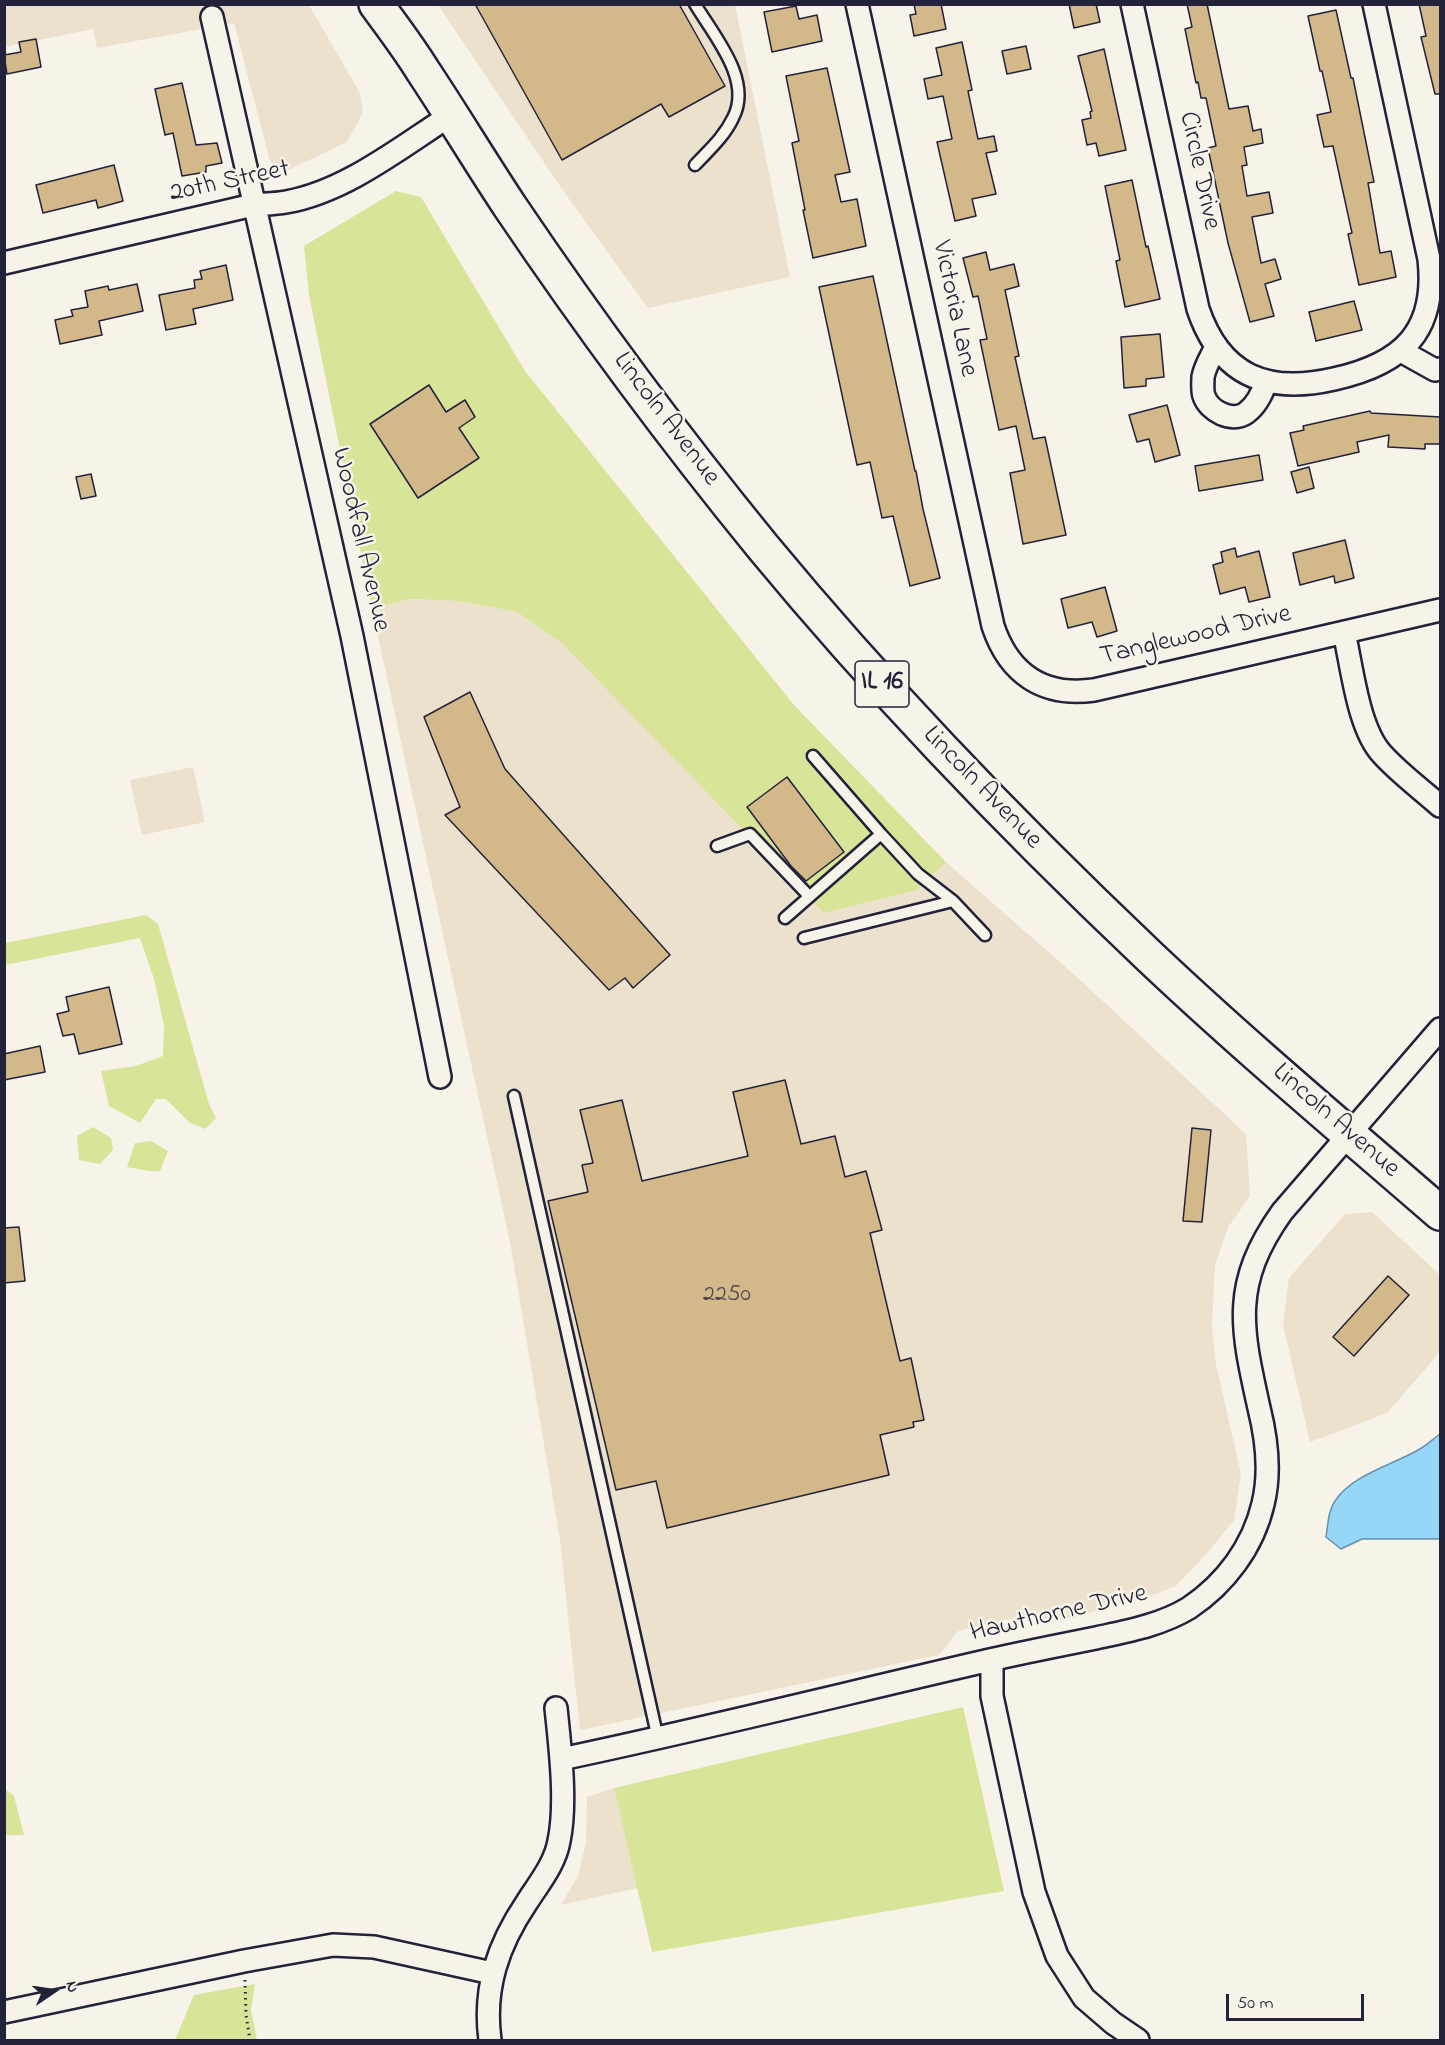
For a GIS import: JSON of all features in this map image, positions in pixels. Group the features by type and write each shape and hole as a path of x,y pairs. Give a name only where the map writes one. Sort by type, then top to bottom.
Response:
{"main road":[{"name":"Lincoln Avenue","path":"376,4 422,69 511,208 595,329 676,438 859,659 956,765 1056,867 1152,959 1440,1213"},
{"name":"Lincoln Avenue","path":"395,4 422,69"}],"street":[{"name":"Victoria Lane","path":"858,4 993,626"},
{"name":"Circle Drive","path":"1132,4 1198,309 1205,329 1229,362 1266,382 1287,386 1308,385 1356,375 1376,367 1401,351 1435,303 1429,259 1374,4"},
{"name":"Woodfall Avenue","path":"212,17 352,636 440,1077"},
{"name":"20th Street","path":"4,263 254,205 286,202 334,186 451,115"},
{"path":"1216,347 1206,366 1203,379 1204,396 1215,411 1231,417 1245,415 1260,398 1266,382"},
{"path":"1401,351 1435,370 1440,369"},
{"name":"Tanglewood Drive","path":"993,626 999,644 1009,661 1024,675 1041,685 1057,690 1077,692 1440,610"},
{"path":"1344,632 1369,735 1381,753 1440,806"},
{"name":"Hawthorne Drive","path":"561,1759 658,1739 992,1660 1137,1629 1164,1621 1188,1608 1210,1592 1228,1574 1254,1532 1263,1504 1268,1475 1264,1428 1245,1340 1244,1314 1247,1287 1254,1260 1267,1233 1282,1212 1440,1029"},
{"path":"992,1660 992,1696 1034,1892 1057,1956 1084,1998 1113,2023 1138,2040"},
{"path":"490,2040 488,2008 492,1973 499,1952 520,1911 548,1870 559,1842 561,1759 556,1708"},
{"path":"4,2012 244,1961 333,1946 374,1947 492,1973"}],"lane":[{"path":"695,4 729,60 740,99 734,117 721,138 695,165"},
{"path":"813,756 918,874 953,901 985,935"},
{"path":"717,846 750,834 808,897"},
{"path":"785,918 881,834"},
{"path":"804,938 953,901"},
{"path":"514,1096 658,1739"}],"path":[{"path":"244,1961 246,2015 250,2040"}],"shaded area":[{"path":"5,5 309,5 360,93 363,113 347,142 284,172 270,161 234,23 97,48 93,29 5,47"},
{"path":"438,5 735,5 790,277 648,308 564,192"},
{"path":"410,599 458,601 517,612 917,890 946,862 1078,978 1246,1134 1250,1196 1229,1226 1215,1264 1212,1325 1216,1364 1241,1474 1234,1520 1176,1586 1142,1599 1044,1625 1032,1614 958,1631 939,1655 580,1730 560,1540 510,1242 372,609"},
{"path":"193,767 205,822 142,835 130,780"},
{"path":"1372,1212 1440,1275 1440,1352 1387,1413 1310,1442 1283,1324 1289,1278 1345,1214"},
{"path":"614,1788 638,1888 561,1905 578,1876 586,1842 587,1797"}],"green space":[{"path":"396,191 421,197 525,371 794,705 946,862 917,890 824,913 563,644 517,612 458,601 410,599 372,609 309,295 304,246"},
{"path":"146,915 158,924 209,1104 216,1118 205,1129 189,1122 166,1099 156,1099 140,1123 109,1106 101,1071 136,1066 163,1056 164,1025 154,979 140,938 5,965 5,943"},
{"path":"93,1127 111,1138 113,1150 100,1164 79,1160 77,1136"},
{"path":"151,1141 168,1151 160,1171 127,1167 135,1143"},
{"path":"963,1707 1004,1891 652,1952 614,1788"},
{"path":"5,1789 14,1796 24,1835 5,1835"},
{"path":"255,1984 251,2010 257,2040 175,2040 194,1995"}],"water":[{"path":"1440,1434 1440,1539 1362,1539 1341,1549 1326,1537 1331,1509 1342,1492 1362,1477 1421,1448"}],"building":[{"path":"475,4 679,4 725,86 669,117 661,104 562,160"},
{"path":"914,4 941,4 946,29 914,36 910,15 916,14"},
{"path":"1069,4 1096,4 1100,22 1074,28"},
{"path":"1187,4 1207,4 1229,109 1248,106 1253,131 1261,129 1263,143 1244,147 1247,165 1242,166 1247,196 1269,192 1273,213 1252,217 1261,263 1275,259 1281,279 1265,284 1274,316 1250,322 1228,243 1208,148 1216,146 1206,98 1201,98 1198,82 1196,83 1185,29 1192,27"},
{"path":"1419,4 1440,4 1440,94 1435,94 1421,37 1426,36"},
{"path":"796,6 799,19 817,15 822,41 772,52 764,12"},
{"path":"1336,10 1351,78 1353,78 1374,182 1368,183 1380,253 1391,251 1396,277 1359,285 1348,234 1352,233 1333,146 1324,147 1317,115 1331,112 1308,16"},
{"path":"36,39 41,67 7,74 4,55 21,52 19,42"},
{"path":"962,42 972,90 968,91 978,139 994,136 997,151 986,153 996,194 972,199 976,216 955,221 937,142 952,139 943,96 928,99 924,79 942,75 936,48"},
{"path":"1026,46 1031,69 1007,74 1002,51"},
{"path":"1104,49 1126,150 1099,156 1096,143 1087,145 1082,120 1091,118 1090,112 1092,111 1078,56"},
{"path":"827,68 850,172 835,175 841,202 857,199 866,246 813,258 792,143 799,141 786,76"},
{"path":"182,83 196,145 217,143 222,163 206,166 206,172 182,176 173,133 165,135 155,89"},
{"path":"114,165 123,201 98,208 96,200 43,213 36,185"},
{"path":"1132,180 1160,299 1125,307 1116,261 1120,260 1105,186"},
{"path":"986,252 990,270 1014,264 1019,286 1005,290 1019,356 1015,357 1033,439 1045,437 1066,535 1023,544 1010,473 1025,470 1016,426 999,430 980,340 987,339 978,296 973,297 963,258"},
{"path":"226,265 233,300 193,309 196,324 166,330 159,295 195,288 194,280 202,279 200,271"},
{"path":"873,276 940,578 910,586 893,516 882,518 870,462 857,465 819,287"},
{"path":"137,284 143,311 99,321 102,335 60,344 55,320 73,316 71,310 88,307 85,291 108,286 109,290"},
{"path":"1354,301 1362,330 1316,341 1309,312"},
{"path":"1160,334 1164,377 1146,379 1146,386 1124,388 1121,337"},
{"path":"429,385 446,412 465,400 475,417 459,428 479,458 418,498 370,424"},
{"path":"1167,405 1180,455 1155,462 1149,439 1137,442 1129,415"},
{"path":"1370,411 1371,413 1440,417 1440,444 1425,444 1425,449 1388,447 1389,435 1357,442 1359,452 1298,466 1290,433 1304,430 1303,426"},
{"path":"1259,455 1263,480 1199,491 1195,466"},
{"path":"1309,467 1314,488 1297,493 1291,472"},
{"path":"91,474 96,496 81,499 76,477"},
{"path":"1345,540 1354,578 1335,583 1334,576 1300,585 1293,553"},
{"path":"1235,548 1237,557 1259,551 1270,597 1249,602 1245,587 1220,594 1213,565 1223,562 1221,552"},
{"path":"1105,587 1117,631 1097,637 1092,622 1068,628 1061,599"},
{"path":"470,692 505,769 670,955 633,988 625,978 609,990 445,815 460,807 424,717"},
{"path":"787,777 844,852 806,881 791,866 747,807"},
{"path":"109,987 122,1044 79,1054 74,1034 63,1036 57,1014 69,1011 66,997"},
{"path":"40,1046 45,1072 4,1080 4,1054"},
{"path":"785,1080 801,1144 835,1136 845,1177 866,1171 882,1230 870,1233 900,1361 911,1358 924,1420 913,1422 914,1427 880,1435 889,1475 667,1528 656,1481 616,1490 548,1201 588,1192 582,1165 593,1163 580,1110 622,1100 642,1181 748,1156 733,1092"},
{"path":"1192,1128 1211,1130 1202,1222 1183,1221"},
{"path":"19,1227 25,1281 4,1283 4,1228"},
{"path":"1388,1276 1409,1295 1354,1356 1333,1337"}]}
